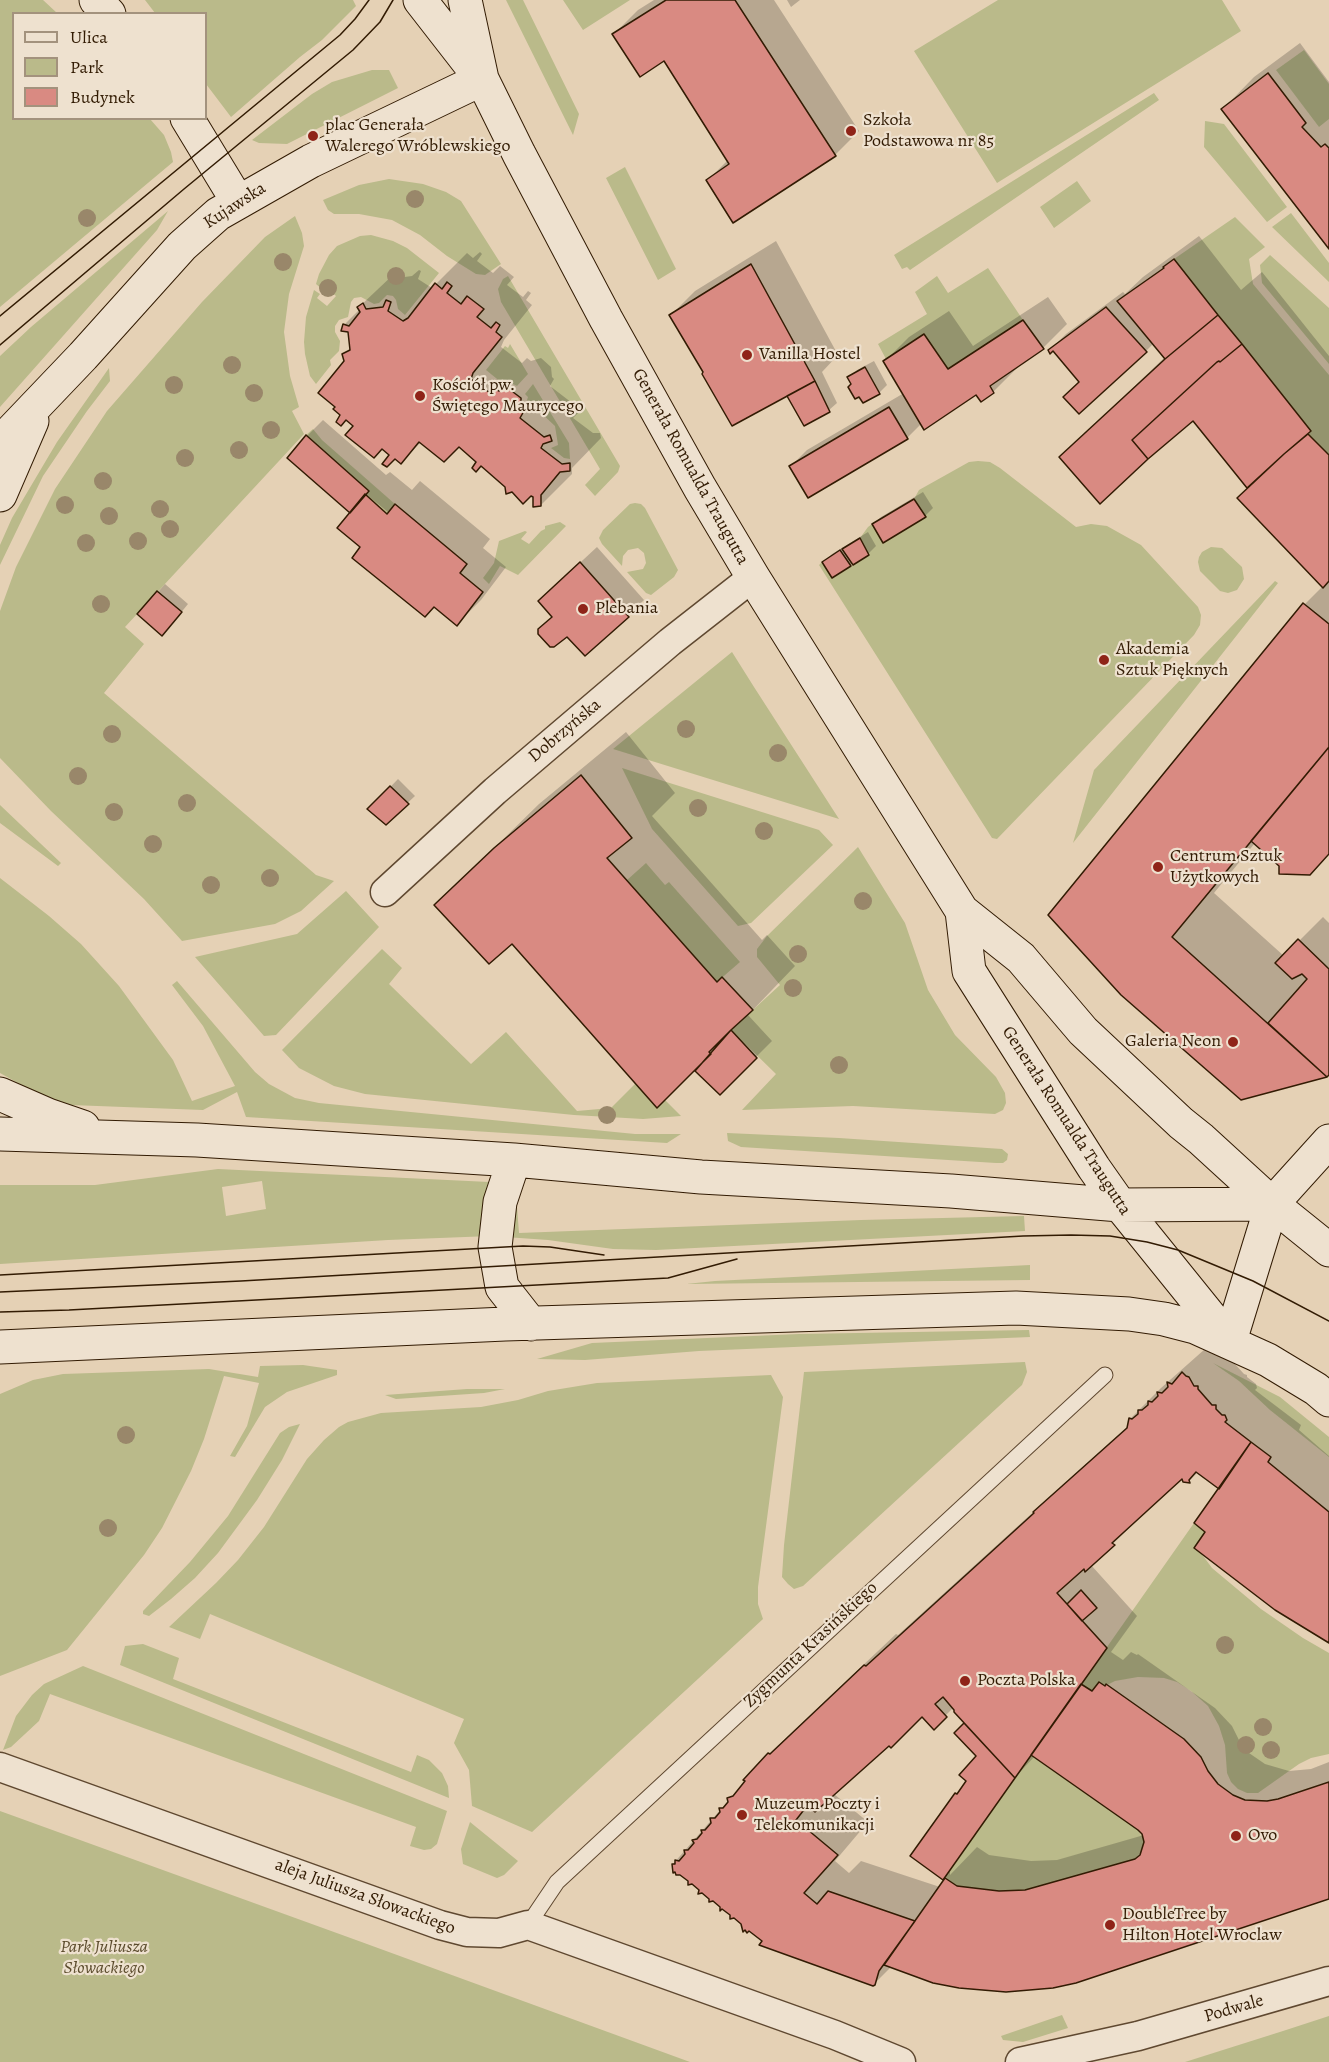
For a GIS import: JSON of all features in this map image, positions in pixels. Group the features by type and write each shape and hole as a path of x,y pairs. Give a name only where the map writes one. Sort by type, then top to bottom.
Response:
{"main road":[{"path":"96,0 107,12"},
{"path":"420,0 482,79"},
{"name":"Generała Romualda Traugutta","path":"465,0 482,79 603,313 700,489 753,578 962,911 1021,958 1099,1048 1272,1204 1329,1250"},
{"name":"Kujawska","path":"0,443 40,403 182,246 218,214 311,161 482,79"},
{"path":"188,120 238,202"},
{"path":"0,495 40,403"},
{"name":"Generała Romualda Traugutta","path":"962,911 969,971 1120,1206 1230,1341 1268,1360 1316,1389 1329,1400"},
{"path":"0,1095 48,1115 117,1138"},
{"path":"0,1134 197,1140 514,1160 701,1177 951,1191 1120,1206 1272,1204"},
{"path":"0,1158 117,1138"},
{"path":"0,1347 531,1324 1016,1308 1129,1314 1164,1319 1195,1327 1230,1341 1272,1204 1329,1141"},
{"path":"514,1160 500,1202 495,1247 502,1287 531,1324"},
{"path":"0,1371 39,1346"}],"street":[{"name":"Dobrzyńska","path":"385,892 495,790 670,642 753,578"},
{"name":"aleja Juliusza Słowackiego","path":"0,1767 440,1925 467,1932 499,1933 528,1925"},
{"path":"528,1925 835,2035 901,2062"},
{"name":"Podwale","path":"1020,2062 1138,2036 1329,1982"},
{"path":"1116,2062 1138,2036"}],"lane":[{"name":"Zygmunta Krasińskiego","path":"528,1925 557,1882 1105,1374"}],"green space":[{"path":"0,0 43,0 56,12 12,12 12,120 151,120 164,135 173,162 0,307"},
{"path":"145,0 353,0 356,6 322,40 231,117 207,85 207,12 154,12"},
{"path":"506,0 523,0 579,114 573,135"},
{"path":"563,0 630,0 583,30"},
{"path":"998,0 1222,0 1241,31 997,183 914,51"},
{"path":"1304,50 1329,84 1329,119 1319,127 1276,70"},
{"path":"372,70 389,70 398,88 287,144 259,143 252,140 312,94 332,82"},
{"path":"1154,93 1159,100 910,270 907,267 902,269 894,255"},
{"path":"1205,121 1224,124 1287,207 1267,222 1204,147"},
{"path":"625,167 676,269 658,280 606,178"},
{"path":"389,179 423,184 446,192 461,201 501,264 485,275 476,274 447,256 420,235 392,220 359,214 334,214 328,210 323,200 359,185"},
{"path":"1077,181 1091,201 1054,228 1040,207"},
{"path":"168,211 157,230 0,407 0,356"},
{"path":"1291,213 1329,263 1329,282 1272,227"},
{"path":"295,216 302,233 304,246 289,294 284,332 290,376 299,407 292,411 304,434 125,627 144,644 104,693 316,875 334,881 301,911 275,924 182,941 144,899 51,811 0,758 0,611 16,567 55,489 107,411 202,302 265,237"},
{"path":"1235,217 1265,247 1249,259 1253,284 1329,375 1329,455 1308,434 1311,431 1174,259"},
{"path":"371,235 393,241 407,248 439,273 405,315 398,309 393,296 387,295 379,303 374,304 361,297 354,298 348,317 339,320 335,326 335,332 340,341 339,351 330,360 331,365 316,384 310,376 305,354 306,317 314,290 320,294 317,298 327,306 336,296 326,287 323,290 316,284 319,274 329,255 337,246 360,236"},
{"path":"1270,255 1329,308 1329,364 1262,283 1260,265"},
{"path":"988,268 1023,320 948,369 924,334 886,359 878,344 927,314 915,292 937,276 948,293"},
{"path":"508,276 620,466 618,472 595,496 585,485 600,469 501,302 498,289 503,279"},
{"path":"510,344 528,374 517,386 509,382 502,383 486,370 505,346 508,348"},
{"path":"109,368 110,381 43,476 0,565 0,545 12,518 57,442"},
{"path":"533,384 569,443 570,459 564,458 551,448 558,445 555,426 527,400 528,397 525,394"},
{"path":"313,429 322,440 395,504 387,514 366,495 369,491 306,435"},
{"path":"969,462 990,462 1000,468 1076,527 1091,524 1107,526 1141,545 1198,607 1201,615 1200,625 1194,635 997,839 992,838 819,565 822,562 833,578 869,555 860,538 868,527 872,524 883,542 926,517 914,499 919,490"},
{"path":"635,503 645,508 678,570 674,577 651,595 646,593 627,572 643,569 646,563 644,553 638,548 628,550 623,556 622,566 599,538 603,530 630,504"},
{"path":"560,522 566,526 518,575 500,566 489,584 483,578 494,563 499,541 525,531 527,532 521,539 529,544 545,529 545,526"},
{"path":"1211,547 1222,548 1242,567 1244,579 1237,590 1228,593 1220,591 1200,571 1199,557 1202,552"},
{"path":"1275,581 1278,583 1073,843 1094,770"},
{"path":"732,652 754,687 839,819 613,749"},
{"path":"622,768 819,830 833,845 751,923 738,926 652,829"},
{"path":"0,805 61,863 58,866 0,823"},
{"path":"858,847 905,923 928,990 955,1035 996,1077 1005,1093 1006,1103 1003,1110 995,1114 853,1106 742,1110 776,1074 731,1030 780,985 757,957 757,949 767,936"},
{"path":"646,863 665,885 669,882 740,962 717,982 627,880"},
{"path":"0,878 81,944 119,986 173,1060 192,1101 235,1086 203,1026 172,985 177,981 255,1072 269,1084 295,1098 319,1103 635,1134 681,1134 667,1143 246,1117 237,1092 203,1110 71,1105 36,1093 0,1073"},
{"path":"346,891 379,927 276,1035 264,1036 195,957 297,934"},
{"path":"382,949 402,968 389,984 471,1064 506,1032 577,1111 611,1108 636,1083 657,1107 665,1100 681,1116 643,1119 574,1115 365,1094 334,1086 299,1068 282,1050"},
{"path":"727,1133 1002,1149 1008,1154 1007,1160 1003,1163 996,1163 741,1147 728,1141"},
{"path":"218,1169 510,1183 516,1194 519,1233 1024,1216 1025,1231 656,1250 613,1249 548,1240 491,1236 388,1240 0,1264 0,1185 95,1185","holes":["262,1181 266,1209 226,1216 222,1187"]},
{"path":"1030,1265 1030,1280 686,1284 715,1281"},
{"path":"1029,1330 1030,1337 699,1351 585,1360 537,1359 592,1343 799,1334"},
{"path":"1025,1362 1027,1372 1022,1385 803,1586 794,1589 788,1584 782,1577 784,1545 804,1372"},
{"path":"1213,1363 1280,1397 1329,1437 1329,1457 1270,1410 1239,1381"},
{"path":"303,1365 337,1370 337,1375 287,1392 265,1407 235,1457 230,1456 247,1426 259,1383 224,1376 191,1471 162,1528 144,1555 67,1650 0,1676 0,1394 33,1380 63,1374 209,1369 258,1377 260,1366"},
{"path":"771,1375 783,1397 758,1587 758,1604 763,1619 532,1832 472,1806 469,1770 454,1743 464,1719 210,1614 200,1639 169,1627 238,1560 264,1527 307,1459 324,1440 348,1422 381,1413 481,1407 548,1391 597,1383"},
{"path":"467,1389 505,1389 484,1393 396,1399 385,1395"},
{"path":"300,1424 282,1460 257,1500 218,1553 171,1599 149,1616 143,1614 143,1611 190,1562 228,1516 280,1433"},
{"path":"1194,1523 1205,1532 1194,1548 1201,1553 1212,1568 1261,1609 1329,1653 1329,1754 1311,1758 1299,1764 1258,1793 1247,1793 1238,1789 1231,1782 1227,1773 1225,1745 1219,1726 1208,1706 1177,1682 1164,1678 1138,1677 1115,1681 1105,1686 1099,1682 1092,1691 1081,1684"},
{"path":"143,1644 179,1658 173,1679 411,1772 417,1755 429,1760 442,1773 448,1786 449,1798 120,1665 125,1646"},
{"path":"83,1666 447,1811 437,1844 431,1849 424,1850 410,1846 416,1827 50,1694 39,1721 11,1747 3,1750 16,1716 32,1695 44,1684"},
{"path":"1031,1755 1138,1830 1144,1840 1143,1850 1135,1859 1025,1890 999,1891 957,1886 945,1878"},
{"name":"Park Juliusza Słowackiego","path":"0,1811 356,1940 690,2062 0,2062"},
{"path":"470,1822 518,1861 504,1875 497,1878 463,1864 461,1849"},
{"path":"1062,2015 1068,2028 1023,2042 1003,2040 1001,2036"},
{"path":"1329,2016 1329,2062 1185,2062 1283,2031"}],"building":[{"path":"666,0 735,0 836,156 733,223 706,180 729,164 664,61 640,77 612,34"},
{"path":"1268,73 1306,123 1302,127 1321,147 1325,144 1329,148 1329,249 1221,109"},
{"path":"1174,259 1218,315 1165,359 1117,301"},
{"name":"Vanilla Hostel","path":"751,264 815,381 732,426 669,315"},
{"name":"Kościół pw. Świętego Maurycego","path":"447,282 452,286 447,293 461,304 467,296 484,309 477,317 491,328 496,322 500,325 496,332 502,337 473,373 471,379 490,393 494,388 499,391 509,389 521,398 521,409 524,411 520,418 544,437 550,435 552,441 543,444 541,448 562,464 570,463 570,471 560,472 541,495 541,506 533,507 531,496 523,504 512,492 506,494 505,487 481,466 476,472 472,468 476,462 459,447 444,462 419,442 401,464 395,459 387,467 382,464 389,455 382,449 374,458 345,435 353,426 346,420 341,426 336,422 340,415 333,409 335,407 318,393 344,361 342,354 350,350 348,332 341,331 343,324 349,326 360,312 357,307 363,303 366,309 383,307 386,300 391,302 388,311 403,321 408,318 435,283 442,289"},
{"path":"1106,307 1147,352 1079,414 1063,397 1079,382 1053,351 1050,354 1048,350"},
{"path":"1218,315 1242,344 1217,362 1132,440 1148,459 1100,504 1059,457 1165,359"},
{"path":"1023,320 1044,349 990,386 994,393 981,402 976,395 924,430 883,361 924,334 948,369"},
{"path":"1242,344 1311,431 1247,488 1193,421 1148,459 1132,440 1217,362"},
{"path":"865,367 880,394 863,403 859,397 855,399 848,387 851,384 847,377"},
{"path":"815,381 830,412 804,426 787,396"},
{"path":"889,407 908,439 808,498 789,466"},
{"path":"1308,434 1329,455 1329,581 1323,588 1237,498"},
{"path":"306,435 369,491 350,513 287,458"},
{"path":"365,494 387,514 395,504 467,564 460,573 483,592 457,626 434,607 425,617 352,558 360,547 337,528"},
{"path":"914,499 926,517 883,543 872,524"},
{"path":"860,538 869,555 853,565 842,549"},
{"path":"840,550 851,566 832,578 822,562"},
{"name":"Plebania","path":"580,562 629,617 585,656 567,637 554,647 550,647 538,634 538,629 552,617 538,601"},
{"path":"157,591 182,612 162,636 137,614"},
{"name":"Centrum Sztuk Użytkowych","path":"1303,603 1329,624 1329,747 1172,937 1327,1077 1241,1100 1121,995 1048,915"},
{"path":"1329,747 1329,854 1310,875 1279,874 1279,866 1251,841"},
{"path":"581,775 632,838 607,858 717,982 722,977 753,1010 709,1052 711,1054 657,1108 512,944 489,964 434,905 494,848"},
{"path":"390,786 409,804 386,825 367,809"},
{"path":"1298,939 1329,969 1329,1075 1327,1077 1268,1023 1307,979 1302,974 1292,979 1275,963"},
{"path":"731,1030 757,1058 720,1095 695,1071"},
{"name":"Poczta Polska","path":"1182,1372 1189,1377 1194,1386 1198,1386 1212,1405 1216,1405 1216,1409 1222,1415 1225,1415 1227,1420 1225,1422 1251,1442 1219,1489 1196,1472 1189,1480 1190,1483 1183,1482 1182,1479 1112,1543 1115,1545 1057,1593 1107,1648 1015,1778 943,1697 935,1704 947,1717 934,1730 922,1717 891,1748 889,1746 815,1812 807,1806 796,1820 838,1855 804,1893 817,1904 828,1891 915,1921 879,1971 875,1985 759,1945 762,1941 749,1931 743,1932 741,1924 734,1918 730,1919 730,1915 722,1909 720,1911 720,1907 713,1901 709,1902 709,1899 702,1893 698,1894 699,1890 692,1884 688,1885 688,1881 676,1875 675,1872 673,1873 672,1864 675,1864 675,1860 679,1861 685,1854 684,1850 688,1850 694,1843 692,1840 697,1839 702,1833 701,1830 705,1830 711,1823 710,1818 715,1818 720,1812 719,1808 723,1808 728,1802 727,1798 733,1796 745,1781 743,1780 768,1753 770,1754 864,1665 866,1666 1127,1428 1129,1418 1132,1419 1138,1414 1138,1410 1148,1405 1148,1401 1152,1402 1158,1396 1157,1392 1162,1393 1168,1387 1167,1382 1172,1384"},
{"path":"1251,1442 1271,1457 1268,1462 1329,1512 1329,1643 1275,1610 1194,1548 1205,1532 1194,1523"},
{"path":"1081,1590 1097,1608 1082,1621 1067,1604"},
{"name":"Ovo","path":"1099,1682 1105,1686 1106,1684 1184,1739 1201,1757 1218,1784 1233,1795 1245,1800 1267,1801 1329,1782 1329,1899 1076,1983 1053,1988 1006,1992 959,1988 933,1983 884,1965 945,1878 957,1886 999,1891 1025,1890 1135,1859 1140,1855 1144,1842 1138,1830 1031,1755 1081,1684 1092,1691"},
{"path":"964,1723 1015,1778 943,1880 910,1856 966,1781 959,1775 976,1756 954,1733"}],"tram line":[{"path":"0,316 340,35 369,0"},
{"path":"0,345 353,50 380,22 393,0"},
{"path":"0,1292 241,1281 1071,1235 1110,1236 1178,1250 1253,1281 1329,1321"},
{"path":"0,1275 523,1246 550,1247 604,1255"},
{"path":"0,1312 668,1278 737,1259"}],"place":[{"name":"Szkoła Podstawowa nr 85","path":"851,131"},
{"name":"plac Generała Walerego Wróblewskiego","path":"313,136"},
{"name":"Vanilla Hostel","path":"747,355"},
{"name":"Kościół pw. Świętego Maurycego","path":"420,396"},
{"name":"Plebania","path":"583,609"},
{"name":"Akademia Sztuk Pięknych","path":"1104,660"},
{"name":"Centrum Sztuk Użytkowych","path":"1158,867"},
{"name":"Galeria Neon","path":"1233,1042"},
{"name":"Poczta Polska","path":"965,1681"},
{"name":"Muzeum Poczty i Telekomunikacji","path":"742,1815"},
{"name":"Ovo","path":"1236,1836"},
{"name":"DoubleTree by Hilton Hotel Wroclaw","path":"1110,1925"}]}
